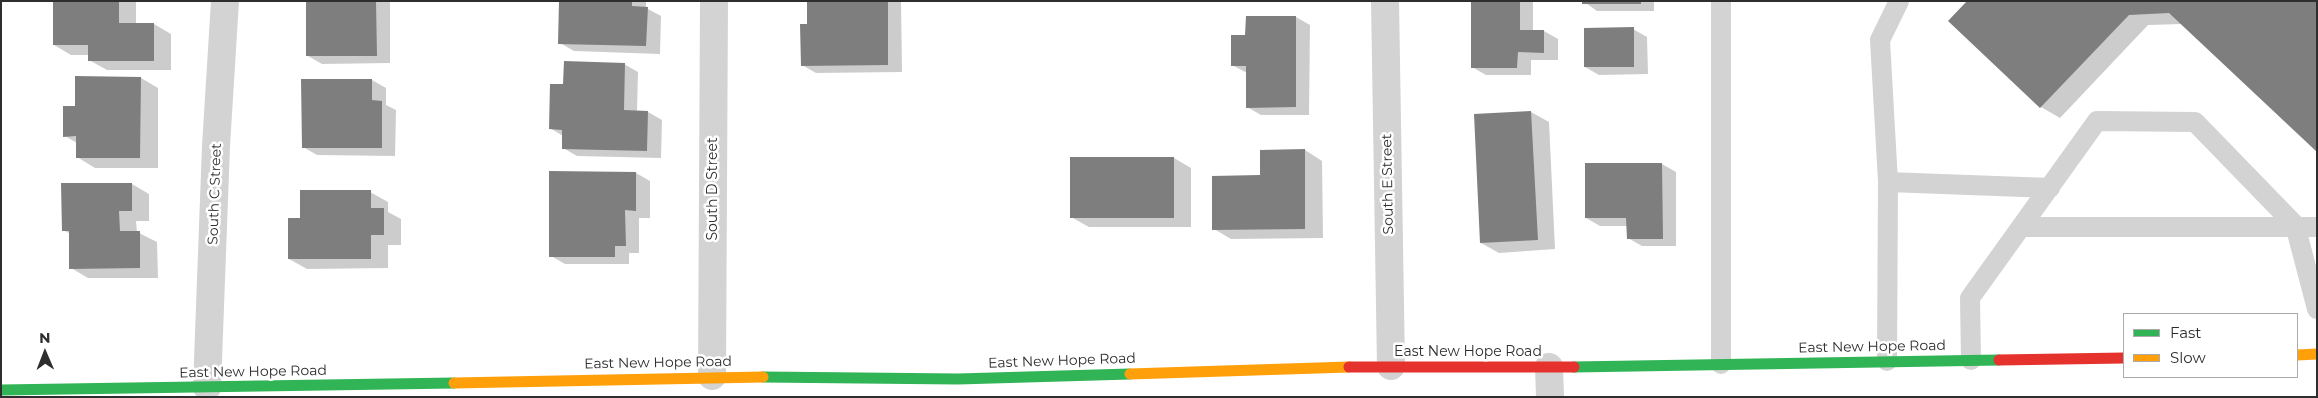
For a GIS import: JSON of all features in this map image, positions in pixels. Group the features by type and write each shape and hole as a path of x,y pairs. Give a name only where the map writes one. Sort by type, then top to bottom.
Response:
{"street":[{"name":"South C Street","path":"207,388 216,146 225,1"},
{"name":"South D Street","path":"712,376 714,1"},
{"name":"South E Street","path":"1385,1 1391,366"},
{"path":"2298,354 2317,354"},
{"name":"East New Hope Road","path":"1,390 207,388 712,376 958,379 1391,366 1549,367 2123,358"},
{"path":"1549,367 1550,397"}],"lane":[{"path":"1721,1 1721,364"},
{"path":"1887,361 1888,182 1880,40 1899,1"},
{"path":"1971,360 1970,298 2097,121 2195,122 2295,226 2317,309"},
{"path":"1888,182 2050,188"},
{"path":"2022,227 2317,227"}],"building":[{"path":"53,1 119,1 119,23 154,23 154,61 88,61 88,45 53,45"},
{"path":"306,1 376,1 377,56 306,56"},
{"path":"559,1 632,1 632,6 648,7 646,46 558,44"},
{"path":"888,1 888,65 801,66 800,24 807,24 807,2"},
{"path":"1471,1 1520,1 1520,30 1544,30 1544,53 1518,52 1517,68 1471,68"},
{"path":"1582,1 1641,1 1641,4 1582,4"},
{"path":"1967,1 2317,1 2317,152 2169,13 2129,15 2040,108 1948,21"},
{"path":"1246,16 1296,16 1296,107 1246,108 1246,66 1231,66 1231,35 1245,35"},
{"path":"1634,27 1634,67 1584,67 1584,28"},
{"path":"564,61 625,63 624,110 648,111 647,151 562,149 562,130 549,129 550,84 563,84"},
{"path":"75,76 141,77 140,158 76,158 76,136 63,137 63,106 75,106"},
{"path":"301,79 372,79 372,100 382,101 382,148 302,148"},
{"path":"1531,111 1538,240 1480,243 1474,114"},
{"path":"1305,149 1305,229 1212,230 1212,176 1260,175 1260,150"},
{"path":"1070,157 1174,157 1174,218 1070,218"},
{"path":"1585,163 1662,163 1663,239 1627,239 1626,218 1585,218"},
{"path":"549,171 636,172 636,211 625,210 626,246 615,246 615,257 549,257"},
{"path":"61,183 132,183 132,211 119,211 120,231 140,231 140,268 69,269 69,231 62,231"},
{"path":"300,190 371,190 371,208 384,208 384,235 371,235 371,259 288,259 288,218 300,218"}],"traffic: fast":[{"path":"1574,367 1999,360"},
{"path":"763,377 958,379 1130,374"},
{"path":"1,390 454,383"}],"traffic: slow":[{"path":"2298,355 2317,354"},
{"path":"1130,374 1349,367"},
{"path":"454,383 763,377"}],"traffic: jam":[{"path":"1999,360 2123,358"},
{"path":"1349,367 1574,367"}]}
